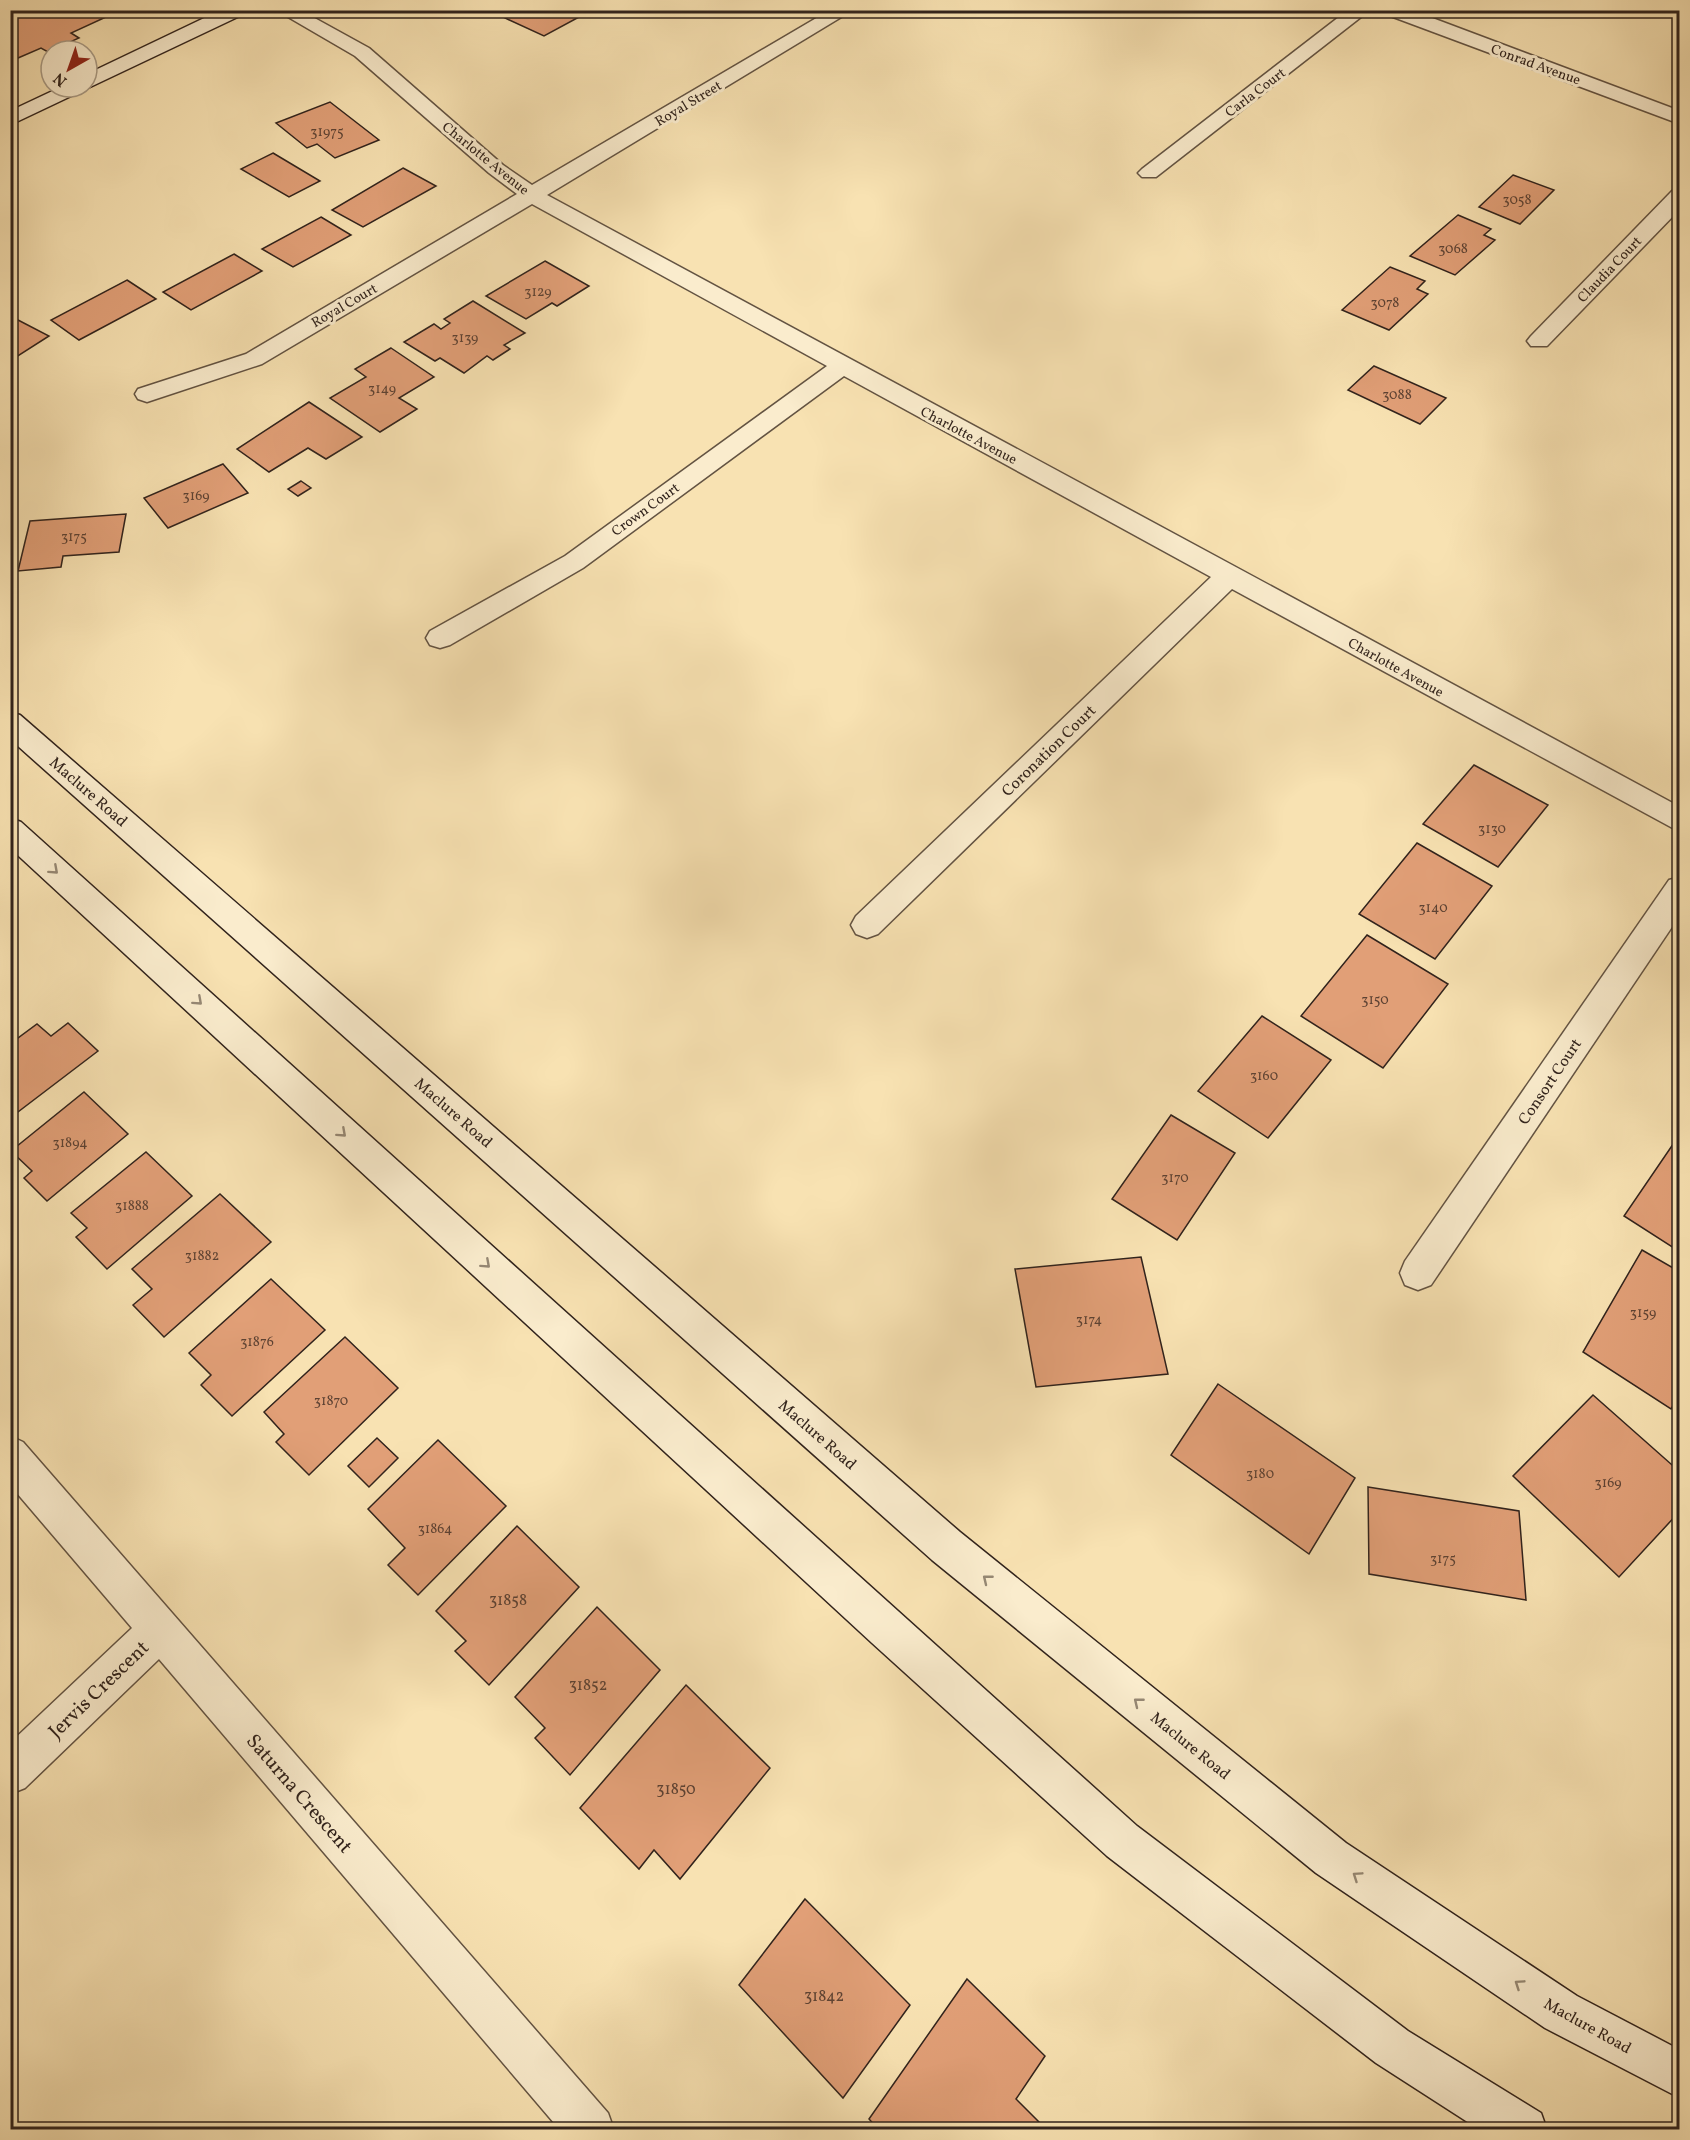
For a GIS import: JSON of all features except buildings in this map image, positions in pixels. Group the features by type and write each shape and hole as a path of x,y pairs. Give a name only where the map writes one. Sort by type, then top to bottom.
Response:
{"street":[{"path":"99,76 237,10"},
{"name":"Charlotte Avenue","path":"285,10 362,52 496,169 532,195 1680,821"},
{"name":"Royal Street","path":"532,195 844,10"},
{"name":"Carla Court","path":"1149,173 1361,10"},
{"name":"Conrad Avenue","path":"1392,10 1680,118"},
{"path":"10,119 52,99"},
{"name":"Royal Court","path":"147,394 254,359 532,195"},
{"name":"Claudia Court","path":"1539,341 1680,196"},
{"name":"Crown Court","path":"440,638 574,561 842,366"},
{"name":"Coronation Court","path":"867,925 1229,576"},
{"name":"Maclure Road","path":"10,722 946,1546 1303,1836 1331,1858 1561,2012 1680,2074"},
{"path":"10,830 886,1629 1122,1840 1392,2047 1524,2130"},
{"name":"Consort Court","path":"1418,1273 1680,889"},
{"name":"Saturna Crescent","path":"10,1455 591,2130"},
{"name":"Jervis Crescent","path":"10,1773 160,1629"}]}
